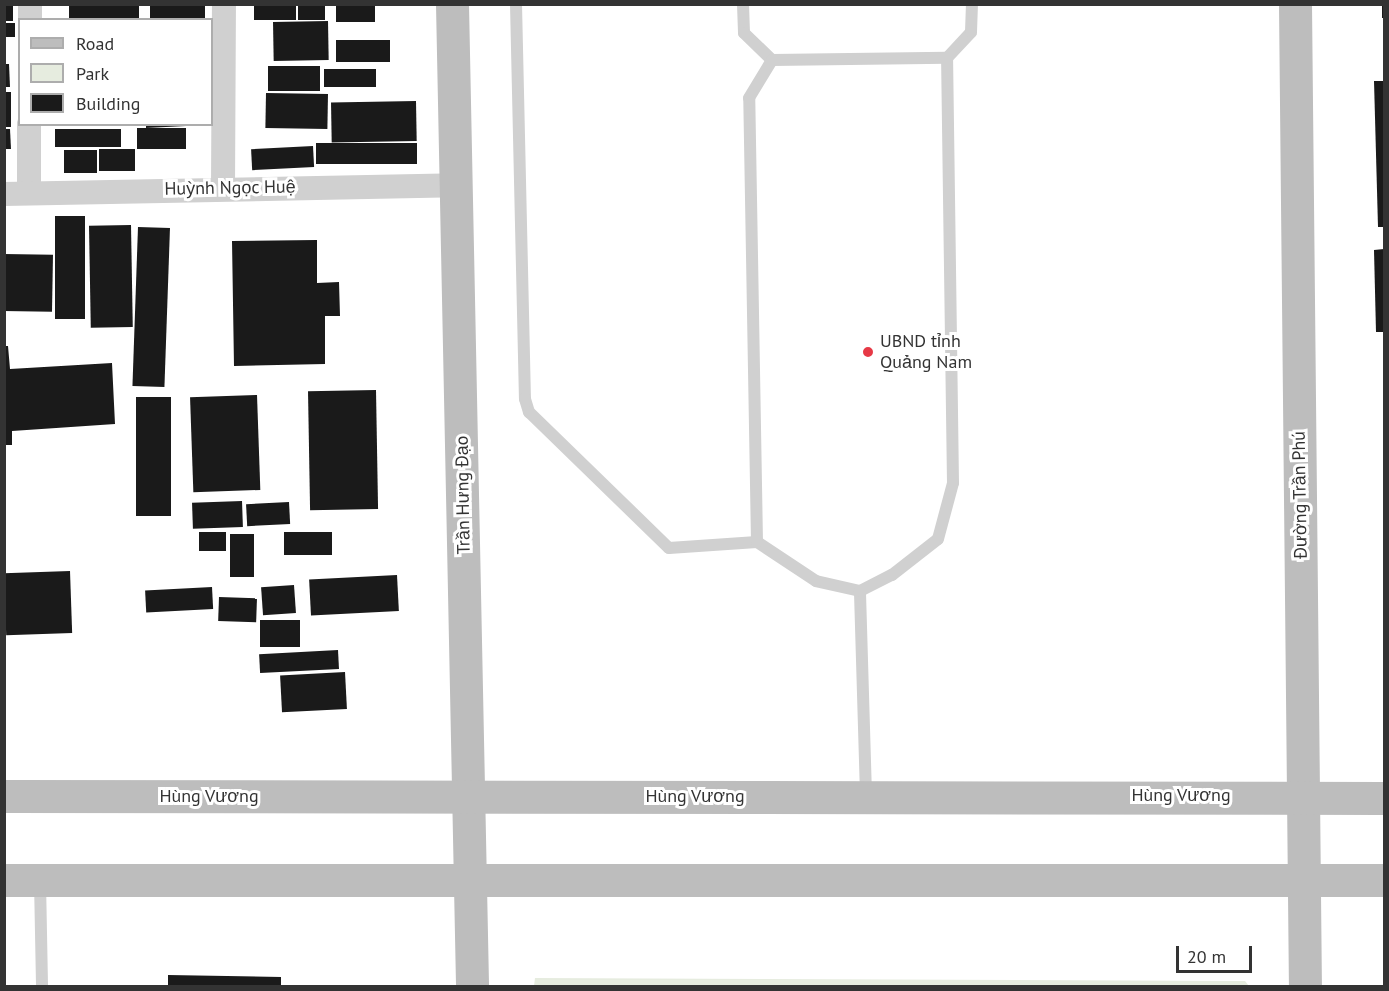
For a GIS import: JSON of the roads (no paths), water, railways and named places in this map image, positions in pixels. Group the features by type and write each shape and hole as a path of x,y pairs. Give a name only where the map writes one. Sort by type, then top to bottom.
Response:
{"main road":[{"name":"Trần Hưng Đạo","path":"452,4 470,795 472,987"},
{"name":"Đường Trần Phú","path":"1295,4 1305,987"},
{"name":"Hùng Vương","path":"4,796 1303,795 1384,798"},
{"path":"4,880 1384,880"}],"street":[{"path":"223,188 224,4"},
{"path":"28,193 29,126"},
{"name":"Huỳnh Ngọc Huệ","path":"4,194 456,184"}],"lane":[{"path":"516,4 525,399 529,412 669,548 757,542 816,581 860,591 892,575 938,539 953,483 947,58 971,32 972,4"},
{"path":"743,4 744,33 772,60 947,58"},
{"path":"757,542 749,98 772,60"},
{"path":"860,591 866,796"},
{"path":"40,880 42,987"}],"place":[{"name":"UBND tỉnh Quảng Nam","path":"868,352"}]}
